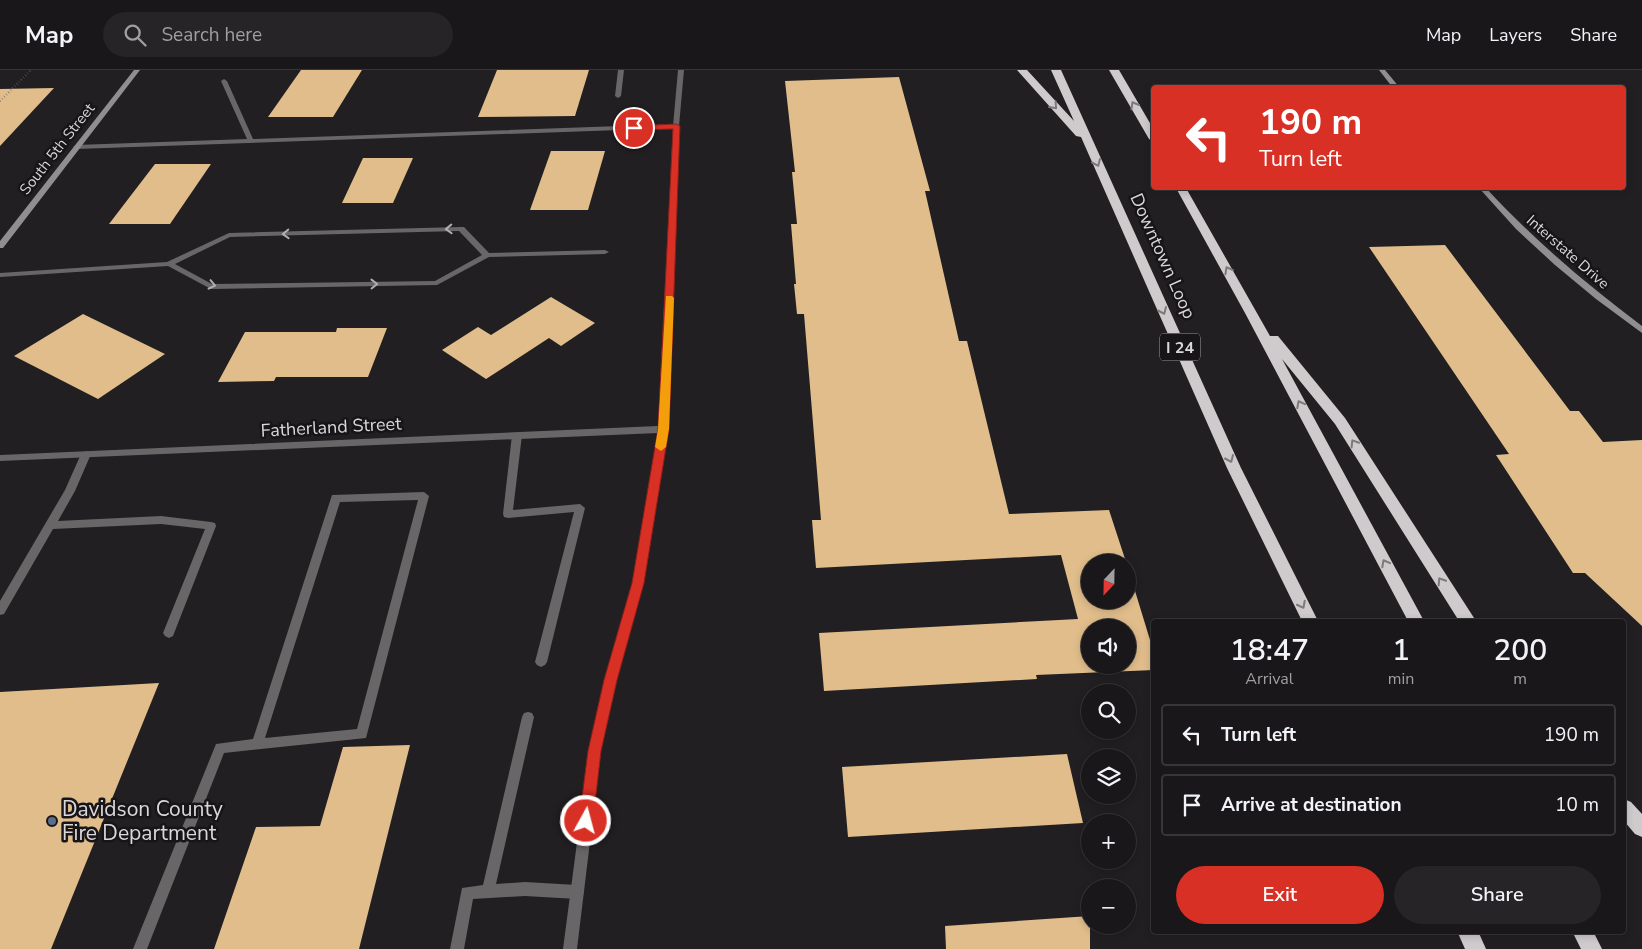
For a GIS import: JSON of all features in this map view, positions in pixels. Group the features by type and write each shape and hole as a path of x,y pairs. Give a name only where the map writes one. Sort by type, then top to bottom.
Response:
{"highway":[{"path":"1022,70 1088,143"},
{"name":"Downtown Loop","path":"1056,70 1234,468 1309,619"},
{"path":"1114,70 1151,134"},
{"path":"1182,190 1252,313 1415,619"},
{"path":"1252,313 1340,421 1467,619"},
{"path":"1626,810 1642,828"},
{"path":"1468,934 1476,949"},
{"path":"1584,934 1592,949"}],"main road":[{"name":"South 5th Street","path":"0,246 138,70"},
{"path":"1382,70 1394,85"},
{"name":"Interstate Drive","path":"1484,190 1523,232 1554,261 1642,330"}],"street":[{"path":"618,96 621,70"},
{"path":"570,949 595,751 611,680 638,583 664,429 676,126 681,70"},
{"path":"224,81 251,141"},
{"path":"76,147 676,126"},
{"path":"0,275 168,264 228,235 460,228 487,255"},
{"path":"168,264 211,287 437,282 487,255 606,252"},
{"name":"Fatherland Street","path":"0,458 664,429"},
{"path":"517,435 508,514 580,508 541,662"},
{"path":"0,611 70,490 86,454"},
{"path":"140,949 220,748 362,734 424,496 336,498 257,744"},
{"path":"50,525 161,520 211,526 169,633"},
{"path":"488,892 528,717"},
{"path":"457,949 467,893 525,889 577,892"}],"path":[{"path":"0,100 31,70"}],"building":[{"path":"301,70 362,70 333,117 268,117"},
{"path":"497,70 589,70 575,116 478,117"},
{"path":"899,77 930,191 925,191 959,341 967,341 1009,514 1109,510 1123,554 1081,554 1081,609 1136,609 1136,594 1151,643 1151,670 1136,671 1136,619 1081,619 1081,673 1036,675 1037,679 824,691 819,633 1078,619 1061,555 816,568 812,520 821,520 804,314 797,314 794,284 796,284 791,224 797,224 792,172 795,172 785,81"},
{"path":"54,88 0,146 0,89"},
{"path":"551,151 605,151 588,210 530,210"},
{"path":"363,158 413,158 393,203 342,203"},
{"path":"155,164 211,164 170,224 109,224"},
{"path":"1445,245 1570,411 1579,411 1603,442 1642,440 1642,626 1585,573 1573,573 1496,455 1509,454 1369,247"},
{"path":"551,297 595,323 561,346 549,338 486,379 442,350 478,327 491,335"},
{"path":"83,314 165,354 98,399 14,356"},
{"path":"337,328 387,328 368,377 276,377 274,381 218,382 245,332 336,332"},
{"name":"Davidson County Fire Department","path":"159,683 51,949 0,949 0,692"},
{"path":"410,745 359,949 214,949 256,827 320,826 343,747"},
{"path":"1067,754 1081,814 1081,823 848,837 842,767"},
{"path":"1081,917 1081,934 1090,934 1090,949 946,949 945,926"}],"slow traffic":[{"path":"661,447 664,429 669,298"}],"place":[{"name":"Davidson County Fire Department","path":"52,821"}],"route":[{"path":"586,821 595,751 611,680 638,583 664,429 676,126 634,128"}]}
